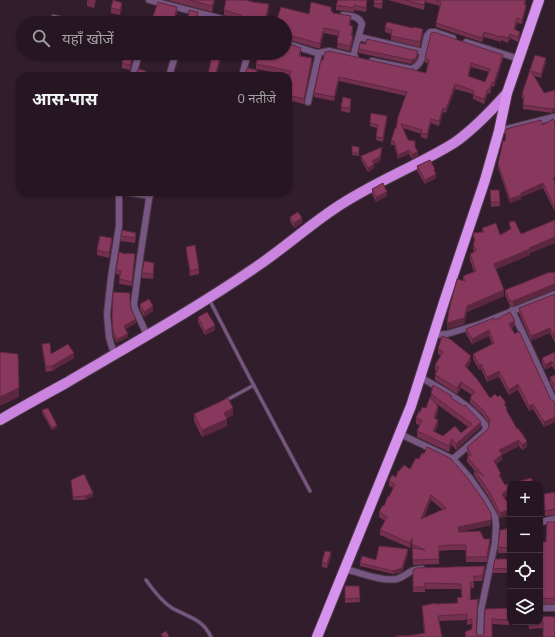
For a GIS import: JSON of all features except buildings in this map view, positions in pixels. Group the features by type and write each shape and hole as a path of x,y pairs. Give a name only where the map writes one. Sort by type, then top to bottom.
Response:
{"highway":[{"path":"317,637 400,434 485,180 508,93 538,0"}],"main road":[{"path":"0,420 147,335 209,297 261,264 339,205 370,186 435,154 454,142 470,131 508,93"}],"street":[{"path":"149,0 211,16"},
{"path":"335,14 357,18 362,24 353,57"},
{"path":"292,45 319,53 329,51 411,69 420,65 428,34 433,32 519,59"},
{"path":"359,37 423,52"},
{"path":"308,102 319,53"},
{"path":"134,72 137,60"},
{"path":"170,72 174,60"},
{"path":"243,72 246,60"},
{"path":"499,131 554,117"},
{"path":"114,354 109,337 107,314 119,226 119,196"},
{"path":"147,335 134,304 150,196"},
{"path":"433,335 447,334 480,324 555,294"},
{"path":"512,310 555,403"},
{"path":"420,376 456,398 476,415 486,426 485,431 453,459"},
{"path":"400,434 453,459 470,478 495,517 495,543 481,610 480,637"},
{"path":"543,521 555,518"},
{"path":"496,532 503,530"},
{"path":"482,566 490,566"},
{"path":"344,569 389,580 404,576 415,569 430,568"},
{"path":"543,608 555,608"},
{"path":"481,610 488,610"}],"lane":[{"path":"209,297 310,491"},
{"path":"220,403 254,385"},
{"path":"146,580 155,593 170,607 204,625 211,637"}]}
